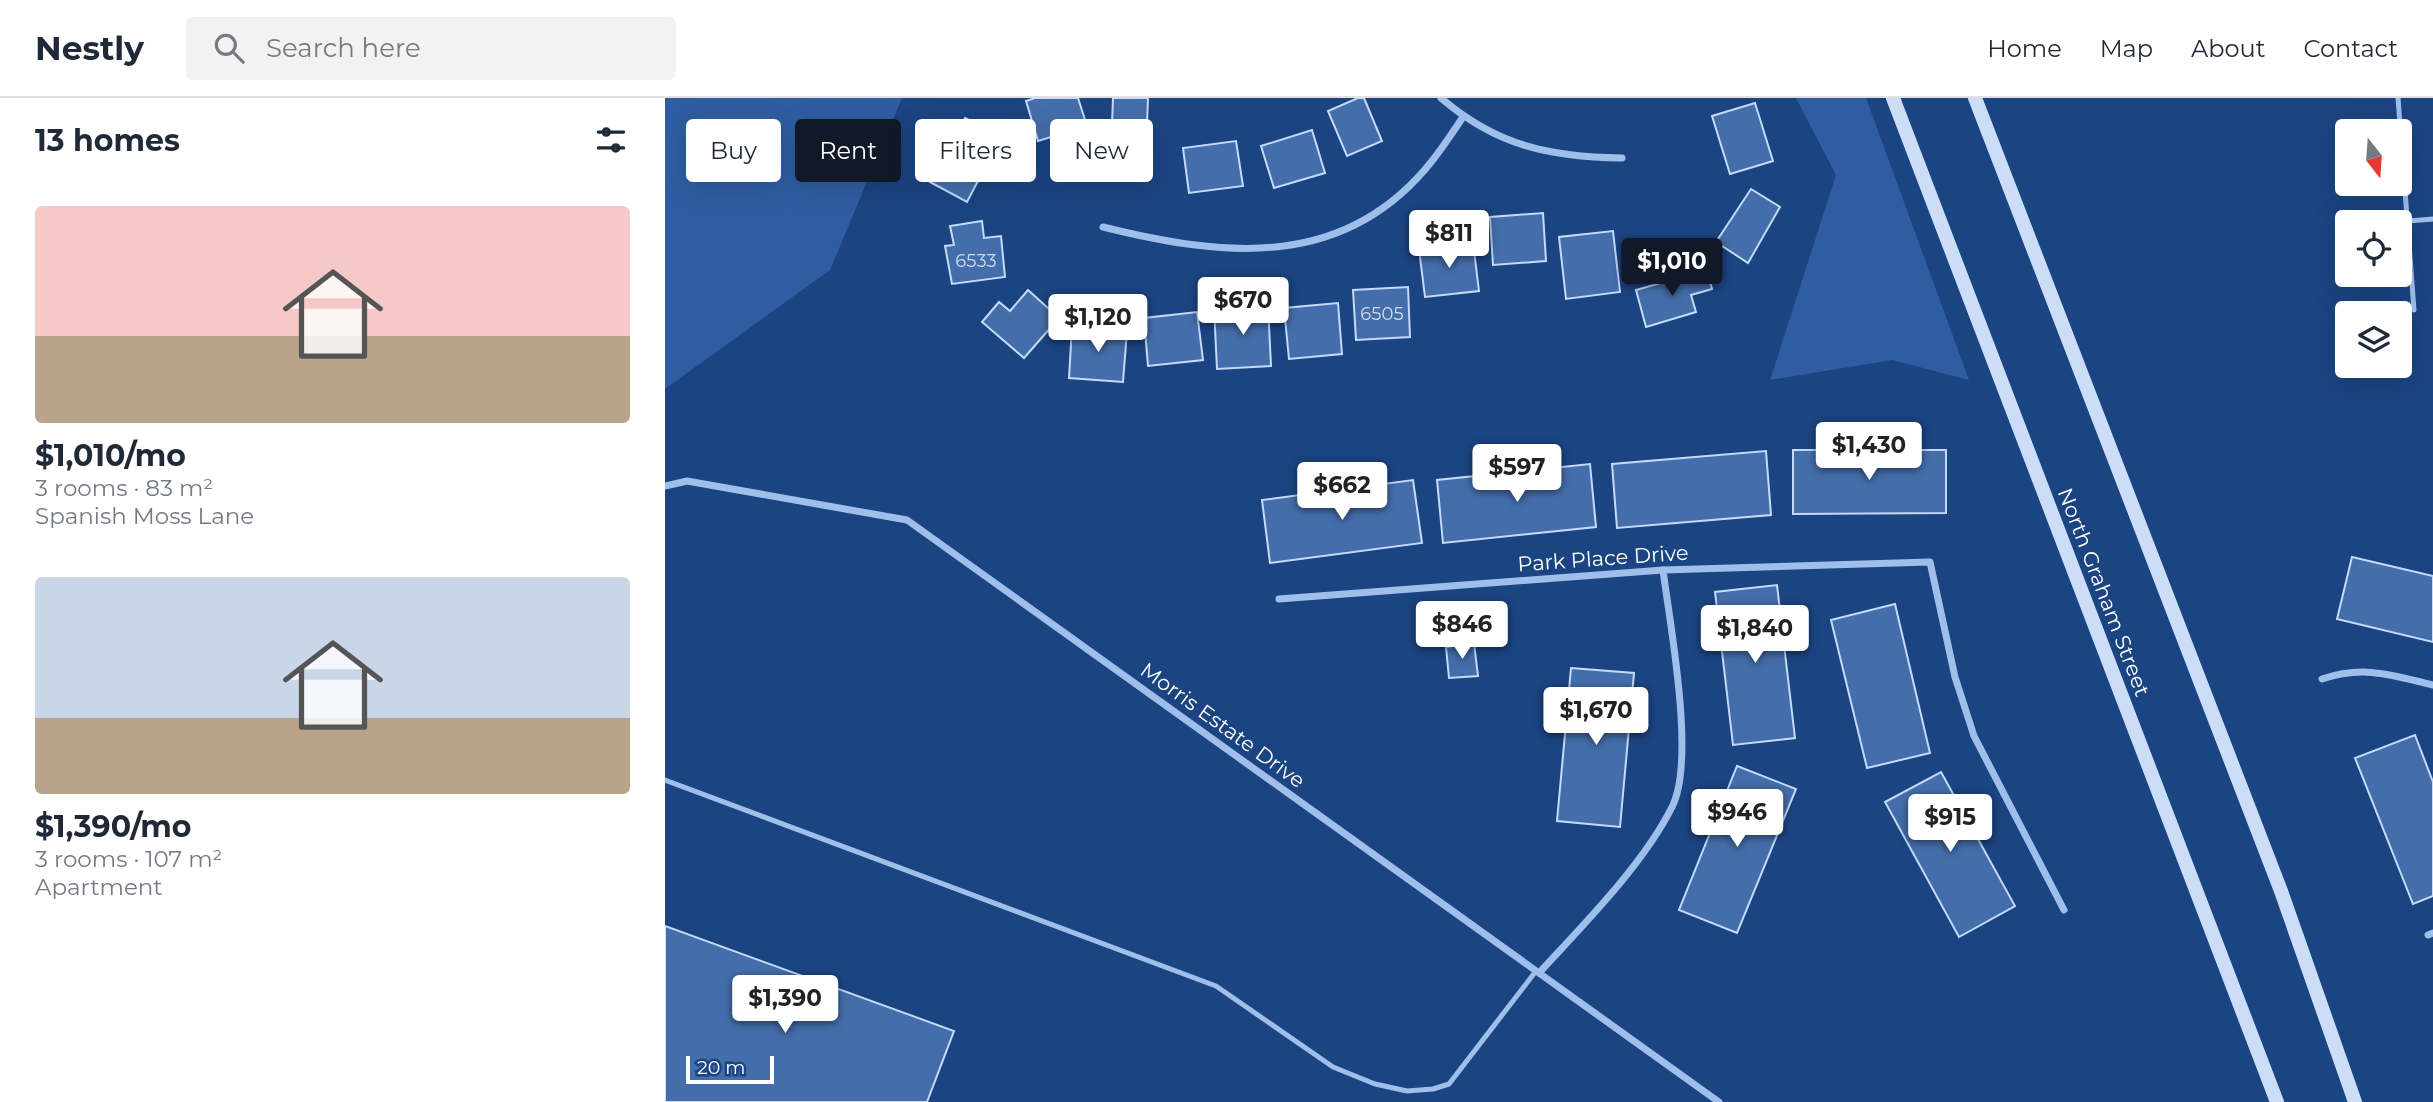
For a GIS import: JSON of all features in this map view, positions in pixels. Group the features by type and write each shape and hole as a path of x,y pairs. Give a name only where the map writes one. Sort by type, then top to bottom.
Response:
{"main road":[{"name":"North Graham Street","path":"1893,98 2277,1102"},
{"path":"1975,98 2281,891 2355,1102"}],"street":[{"path":"1441,98 1463,117 1517,145 1548,154 1622,158"},
{"path":"1103,227 1211,249 1284,248 1348,228 1381,209 1432,162 1463,117"},
{"name":"Morris Estate Drive","path":"665,486 687,481 907,520 1719,1102"},
{"name":"Park Place Drive","path":"1279,599 1663,570 1930,562 1955,677 1974,736 2064,910"},
{"path":"1538,972 1623,878 1673,806 1682,758 1680,707 1663,570"},
{"path":"2322,679 2347,671 2378,671 2433,685"}],"lane":[{"path":"2398,98 2407,210"},
{"path":"2412,221 2433,219"},
{"path":"2412,280 2414,310"},
{"path":"665,779 1216,986 1333,1067 1375,1084 1407,1091 1433,1089 1448,1084 1538,972"}],"shaded area":[{"path":"665,98 902,98 893,119 795,119 795,182 867,182 830,270 665,389"},
{"path":"1796,98 1866,98 1969,380 1892,360 1770,380 1836,175"}],"building":[{"path":"1035,98 1078,98 1085,119 1050,119 1050,137 1038,141 1036,119 1031,119 1026,101"},
{"path":"1113,98 1148,98 1147,119 1112,119"},
{"path":"1364,98 1382,141 1347,156 1328,111"},
{"path":"1755,103 1773,161 1730,174 1712,116"},
{"path":"1312,130 1325,173 1274,188 1261,146"},
{"path":"1236,141 1243,186 1189,193 1183,148"},
{"path":"930,182 977,182 967,202"},
{"path":"1751,189 1780,207 1748,263 1716,242"},
{"path":"1543,213 1546,261 1493,265 1490,217"},
{"path":"982,221 984,238 1001,236 1005,277 952,284 945,246 954,245 950,226"},
{"path":"1613,231 1620,292 1566,299 1559,237"},
{"path":"1473,242 1479,291 1425,297 1419,249"},
{"path":"1707,270 1712,289 1691,295 1696,312 1646,327 1636,290"},
{"path":"1408,287 1410,337 1356,340 1353,290"},
{"path":"1028,290 1059,318 1024,358 982,322 999,302 1010,311"},
{"path":"1338,303 1342,354 1289,359 1284,308"},
{"path":"1268,305 1271,366 1217,369 1214,308"},
{"path":"1197,312 1203,360 1148,366 1144,318"},
{"path":"1072,327 1127,331 1123,382 1069,378"},
{"path":"1793,450 1946,450 1946,513 1793,514"},
{"path":"1766,451 1771,515 1617,528 1612,464"},
{"path":"1590,464 1596,527 1443,543 1437,480"},
{"path":"1413,480 1422,543 1270,563 1262,500"},
{"path":"2352,557 2433,576 2433,642 2337,619"},
{"path":"1777,585 1795,738 1733,745 1715,592"},
{"path":"1895,604 1930,753 1867,768 1831,620"},
{"path":"1474,643 1478,676 1449,678 1446,647"},
{"path":"1571,668 1634,673 1620,827 1557,821"},
{"path":"2415,735 2433,782 2433,896 2413,904 2355,758"},
{"path":"1737,766 1796,789 1737,933 1679,910"},
{"path":"1941,772 2015,906 1959,937 1885,802"},
{"path":"665,926 954,1031 927,1102 665,1102"}]}
